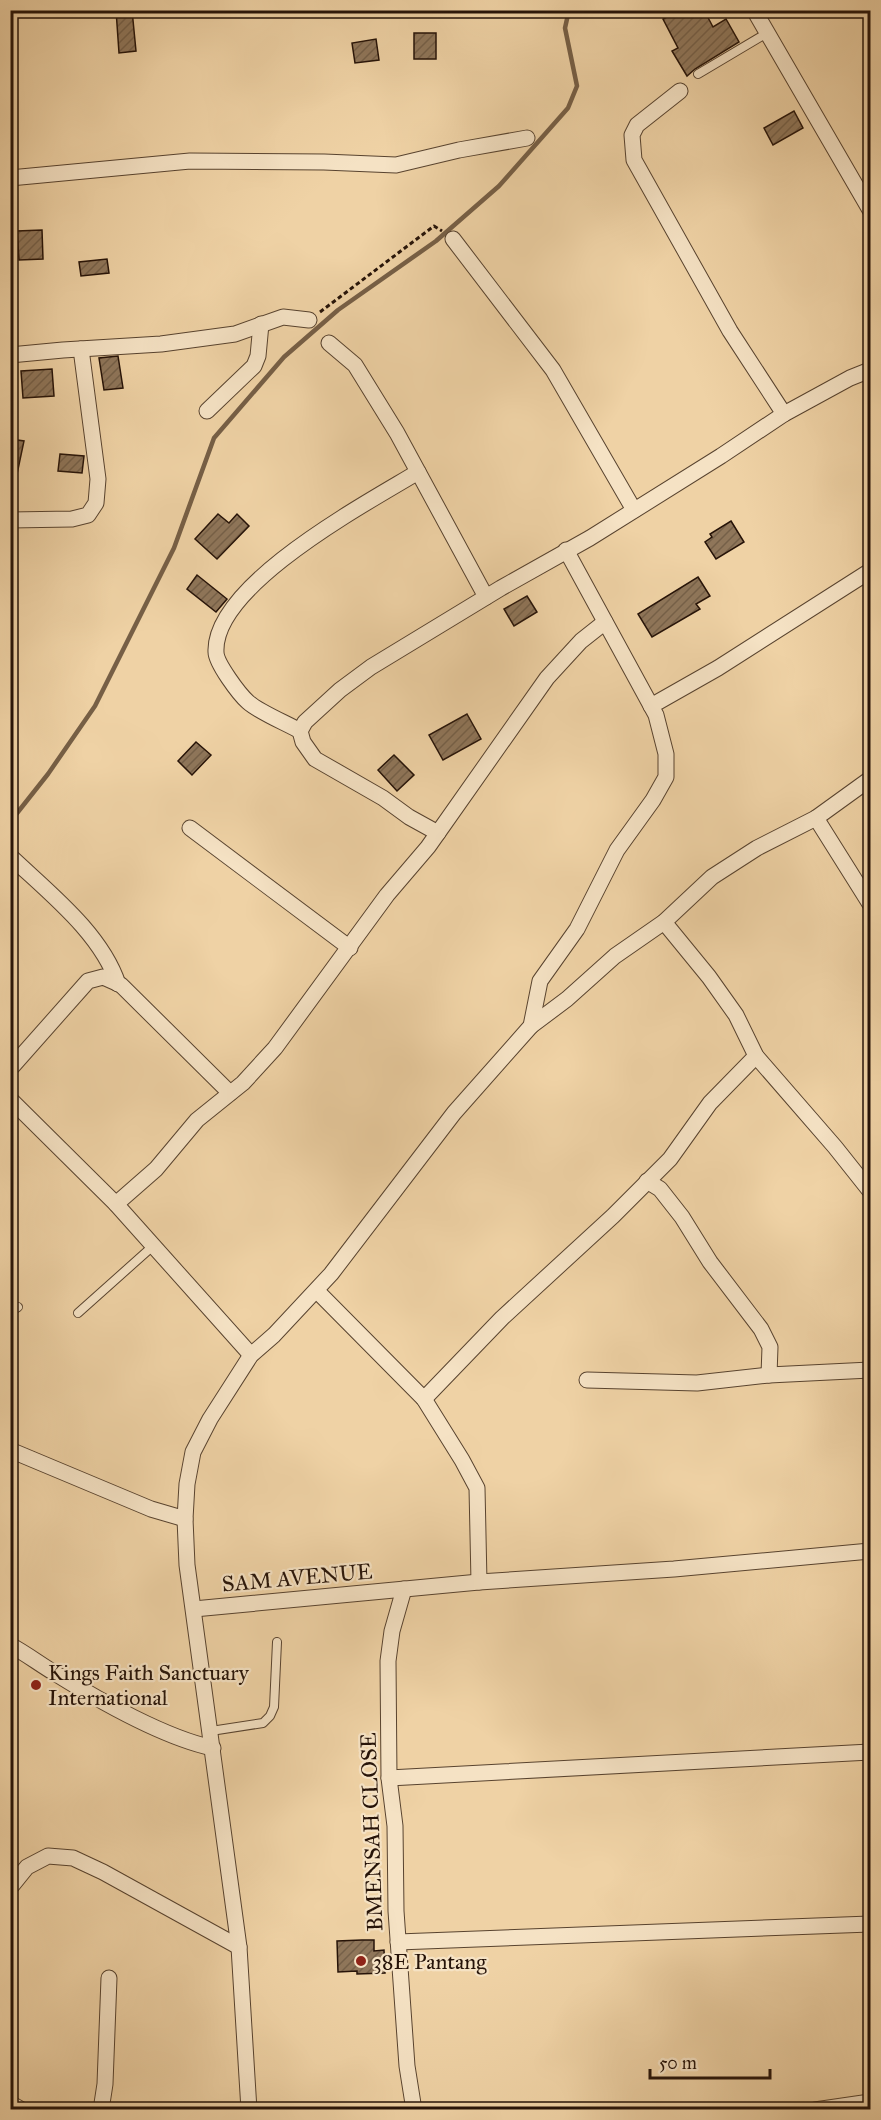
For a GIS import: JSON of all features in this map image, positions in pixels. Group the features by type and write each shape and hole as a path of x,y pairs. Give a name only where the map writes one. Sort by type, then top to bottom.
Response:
{"street":[{"path":"754,10 870,210"},
{"path":"680,91 637,125 632,135 634,160 730,332 784,414"},
{"path":"10,178 190,161 396,165 459,150 527,138"},
{"path":"453,239 554,370 634,510"},
{"path":"10,355 161,344 235,334 283,317 309,320"},
{"path":"207,411 254,366 258,356 261,324"},
{"path":"329,343 355,365 397,433 486,597"},
{"path":"10,520 72,519 88,515 96,503 98,479 81,349"},
{"path":"300,731 306,722 340,690 371,668 486,597 590,538 784,414 850,378 870,370"},
{"path":"418,472 313,536 272,568 237,604 219,631 215,654 223,670 248,702 300,731 303,742 315,759 438,833"},
{"path":"531,1026 540,981 577,928 617,850 653,800 666,777 666,754 656,715 566,550"},
{"path":"651,706 718,668 870,571"},
{"path":"116,1204 156,1169 197,1120 243,1083 275,1048 387,895 438,833 547,678 581,641 605,622"},
{"path":"249,2109 239,1947 187,1565 185,1519 187,1484 193,1452 210,1419 251,1355 317,1292 454,1113 531,1026 567,999 615,956 664,922 712,877 757,848 816,818 870,778"},
{"path":"816,818 870,904"},
{"path":"190,828 350,948"},
{"path":"10,856 69,912 104,952 112,965 118,984"},
{"path":"664,922 709,977 736,1015 756,1056 870,1191"},
{"path":"10,1069 88,981 102,976 118,984 230,1093"},
{"path":"424,1399 502,1318 582,1246 670,1159 710,1103 756,1056"},
{"path":"10,1099 116,1204 251,1355"},
{"path":"647,1181 660,1189 682,1216 710,1262 761,1329 770,1347 769,1375"},
{"path":"317,1292 424,1399 477,1488 479,1582"},
{"path":"587,1380 697,1383 769,1375 870,1370"},
{"path":"10,1450 151,1509 185,1519"},
{"name":"SAM AVENUE","path":"194,1609 479,1582 674,1569 870,1551"},
{"name":"BMENSAH CLOSE","path":"404,1589 392,1630 388,1661 389,1778 395,1826 398,1942 407,2066 414,2109"},
{"path":"10,1646 58,1676 132,1715 175,1736 213,1748"},
{"path":"389,1778 870,1752"},
{"path":"10,1888 27,1867 48,1856 73,1858 103,1872 239,1947"},
{"path":"398,1942 870,1924"},
{"path":"101,2109 105,2084 109,1978"},
{"path":"815,2109 870,2102"},
{"path":"10,2103 22,2109"}],"lane":[{"path":"698,74 766,33"},
{"path":"78,1313 153,1246"},
{"path":"211,1731 263,1723 270,1716 274,1707 277,1642"}],"path":[{"path":"309,320 434,226"}],"building":[{"path":"116,10 132,10 136,51 119,53"},
{"path":"680,10 704,10 713,27 726,19 739,42 687,76 672,51 678,48 663,19"},
{"path":"414,33 436,33 436,59 414,59"},
{"path":"376,39 379,60 355,63 352,43"},
{"path":"794,111 803,128 773,145 764,128"},
{"path":"42,230 43,259 19,260 17,231"},
{"path":"107,259 109,273 81,276 79,262"},
{"path":"118,356 123,388 104,390 99,358"},
{"path":"52,369 54,396 23,398 21,371"},
{"path":"10,439 24,441 16,479 10,478"},
{"path":"60,454 84,456 82,473 58,471"},
{"path":"218,514 229,523 237,514 249,526 217,559 195,539"},
{"path":"731,521 744,542 716,559 705,542 712,537 710,534"},
{"path":"197,575 227,599 216,612 187,589"},
{"path":"698,577 710,596 696,604 700,609 652,637 638,614"},
{"path":"527,596 537,612 514,626 504,609"},
{"path":"467,714 481,739 443,760 429,735"},
{"path":"196,742 211,755 192,775 178,761"},
{"path":"394,755 414,775 397,791 378,770"},
{"name":"38E Pantang","path":"374,1940 374,1951 384,1950 385,1973 338,1972 337,1941"}],"waterway":[{"path":"10,822 48,774 95,706 174,548 214,438 284,357 338,310 436,241 499,186 568,108 577,86 565,28 569,10"}],"place":[{"name":"Kings Faith Sanctuary International","path":"36,1685"},
{"name":"38E Pantang","path":"361,1961"}]}
